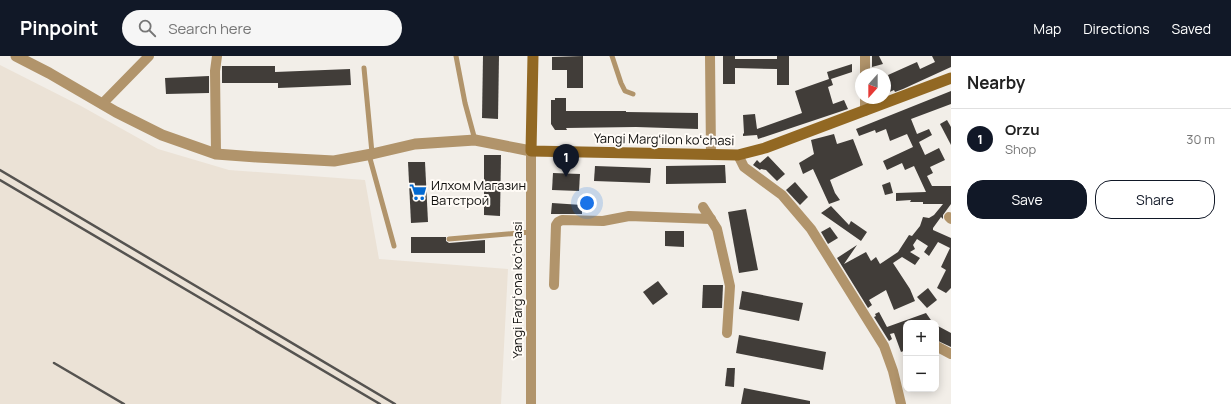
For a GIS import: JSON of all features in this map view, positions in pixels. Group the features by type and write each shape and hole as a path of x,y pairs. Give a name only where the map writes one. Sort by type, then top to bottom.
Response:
{"main road":[{"name":"Yangi Fargʻona koʻchasi","path":"531,150 533,56"},
{"name":"Yangi Margʻilon koʻchasi","path":"531,150 738,154 765,148 951,78"}],"street":[{"path":"16,56 102,104 162,135 216,154 334,161 371,155 415,144 475,140 531,150"},
{"path":"102,104 149,56"},
{"path":"216,154 215,71 217,56"},
{"path":"710,56 711,154"},
{"path":"865,56 865,68"},
{"path":"865,104 865,111"},
{"name":"Yangi Fargʻona koʻchasi","path":"531,150 532,404"},
{"path":"738,154 744,167 782,196 811,229 884,346 893,371 901,404"},
{"path":"703,206 717,229 730,286 727,333"},
{"path":"554,285 556,225 562,220 603,221 629,216 711,219"},
{"path":"939,348 951,354"}],"lane":[{"path":"456,56 465,103 475,140"},
{"path":"612,56 621,83 625,90 633,94"},
{"path":"364,68 371,155 394,246"},
{"path":"449,239 531,232"}],"shaded area":[{"path":"0,65 81,106 158,149 229,170 365,180 379,259 508,269 501,404 0,404"}],"building":[{"path":"483,56 499,56 498,119 482,118"},
{"path":"583,56 583,88 567,88 567,70 552,70 552,57"},
{"path":"723,56 735,56 735,59 777,59 777,56 789,56 789,85 777,85 777,69 735,68 735,84 723,84"},
{"path":"872,56 879,56 883,64 872,67"},
{"path":"932,56 951,56 951,67 903,89 895,92 894,90 891,91 891,74 917,62 920,69 935,62"},
{"path":"852,64 852,72 831,79 833,85 828,87 833,104 844,100 848,109 758,139 757,135 743,136 743,115 755,114 757,129 802,113 795,91 829,79 827,72"},
{"path":"222,66 275,66 275,72 350,69 351,85 278,88 278,83 222,83"},
{"path":"209,76 209,93 166,94 165,78"},
{"path":"951,91 951,104 911,119 917,134 929,129 932,135 919,142 925,155 939,148 945,160 930,167 933,173 927,176 932,186 951,186 951,204 943,215 943,219 941,217 933,230 951,238 951,288 946,293 937,288 946,270 941,267 950,248 938,242 929,256 924,252 928,246 917,239 913,245 915,249 910,252 920,258 915,265 902,257 893,263 910,289 915,301 894,310 886,290 869,300 872,305 868,308 837,258 857,245 844,264 866,252 871,261 876,257 880,264 898,252 909,235 912,236 920,226 923,217 929,218 934,215 943,204 923,204 923,202 910,202 911,200 896,201 896,193 926,192 914,166 905,170 902,163 887,170 883,161 913,147 907,134 890,141 886,129 876,133 875,130 859,136 856,129"},
{"path":"555,98 566,98 566,111 698,113 698,129 636,127 566,128 567,130 555,130 551,124 551,100 555,100"},
{"path":"947,120 951,127 951,145 940,124"},
{"path":"834,134 837,144 853,139 863,165 830,180 835,193 840,200 829,204 813,169 803,174 799,163 814,154 811,140"},
{"path":"484,155 501,155 500,216 484,215"},
{"path":"768,156 785,174 777,181 766,170 760,170 753,165 757,160 760,163"},
{"name":"Илхом Магазин Ватстрой","path":"408,162 425,162 428,222 411,223"},
{"path":"725,165 726,183 666,184 666,166"},
{"path":"595,166 651,168 650,183 594,181"},
{"path":"553,173 580,174 579,191 552,190"},
{"path":"795,182 808,197 800,205 786,190"},
{"path":"890,182 893,193 885,195 882,185"},
{"path":"552,203 582,205 582,214 551,214"},
{"path":"831,206 849,225 851,221 867,232 861,241 821,213"},
{"path":"746,209 758,270 739,273 728,212"},
{"path":"830,227 838,238 828,244 821,232"},
{"path":"665,231 684,231 684,247 665,246"},
{"path":"411,237 446,237 446,241 449,243 485,240 485,253 411,253"},
{"path":"658,281 668,294 653,305 643,292"},
{"path":"703,285 723,285 722,308 702,308"},
{"path":"928,288 937,300 927,308 917,297"},
{"path":"742,291 803,303 799,321 739,309"},
{"path":"879,312 887,327 903,321 903,351 901,352 894,333 890,334 892,339 889,341 874,317 876,316 875,314"},
{"path":"926,313 931,320 906,320"},
{"path":"939,327 951,333 951,347 939,341"},
{"path":"739,335 826,352 823,370 736,353"},
{"path":"727,368 735,368 734,387 725,386"},
{"path":"744,388 810,401 810,404 741,404"}],"railway":[{"path":"0,170 395,404"},
{"path":"0,180 380,404"},
{"path":"54,363 124,404"}],"place":[{"name":"Orzu","path":"566,177"},
{"name":"Илхом Магазин Ватстрой","path":"418,192"}]}
